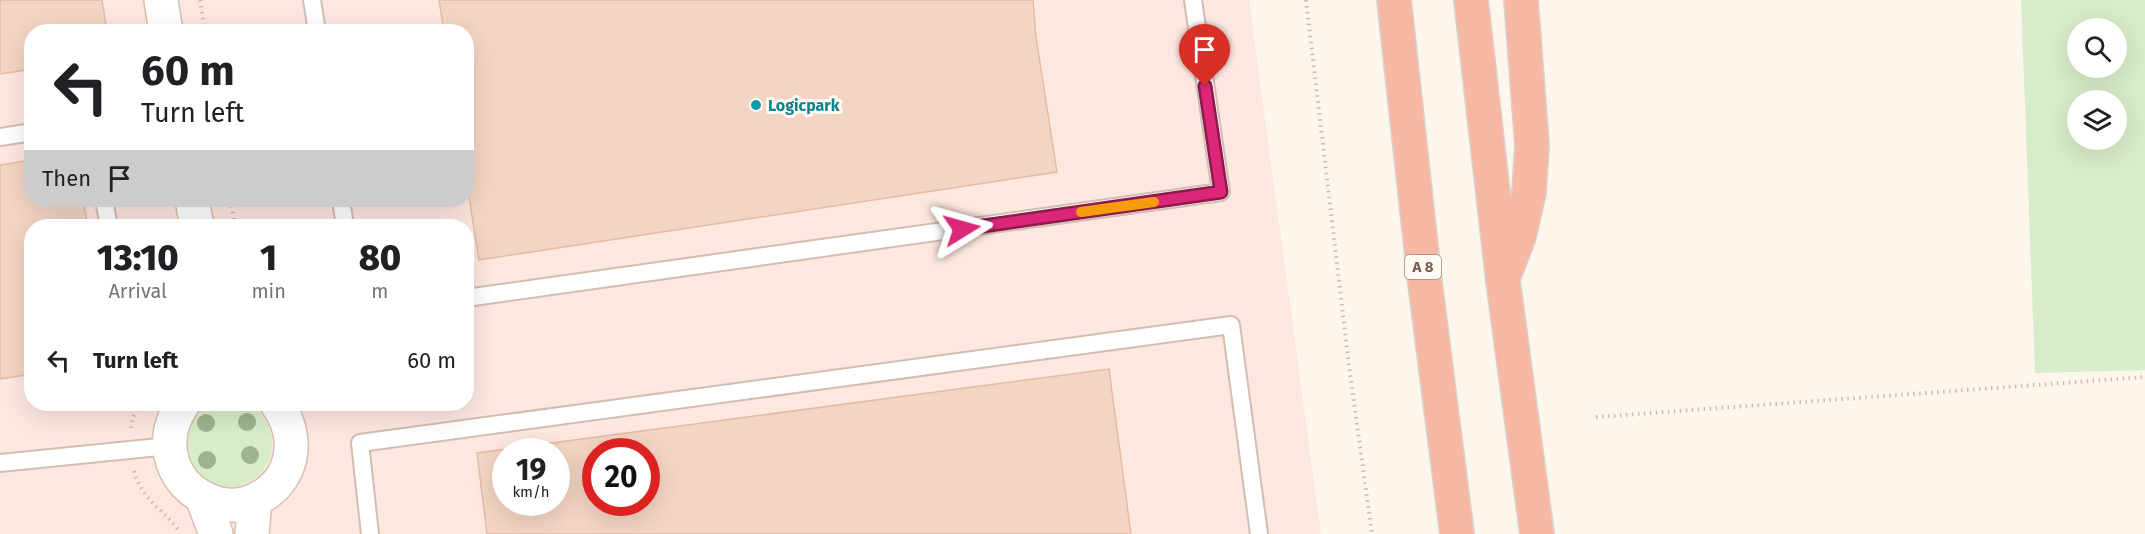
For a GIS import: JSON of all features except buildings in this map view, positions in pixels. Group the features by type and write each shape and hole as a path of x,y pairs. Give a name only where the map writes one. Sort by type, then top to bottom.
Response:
{"highway":[{"name":"A 8","path":"1394,0 1425,284 1457,534"},
{"path":"1471,0 1503,280 1537,534"},
{"path":"1503,280 1519,236 1529,192 1532,157 1521,0"}],"street":[{"path":"161,0 164,24"},
{"path":"178,411 169,433 169,446 176,471 188,488 203,500 227,504 255,500 267,493 281,478 290,459 292,438 287,417 282,411"},
{"path":"203,500 216,534"},
{"path":"252,534 255,500"}],"lane":[{"path":"312,0 316,24"},
{"path":"474,297 1221,192 1192,0"},
{"path":"0,137 24,133"},
{"path":"370,534 360,443 1231,325 1259,534"},
{"path":"0,463 169,446"}],"path":[{"path":"200,0 204,24"},
{"path":"1306,0 1349,366 1372,534"},
{"path":"1596,417 2145,376"},
{"path":"132,420 136,411"}],"shaded area":[{"path":"0,0 1249,0 1321,534 0,534"}],"green space":[{"path":"2021,0 2145,0 2145,370 2035,373"},
{"path":"202,411 256,411 265,420 271,436 271,452 265,468 253,480 237,486 221,486 205,480 193,468 187,452 189,428"}],"slow traffic":[{"path":"1081,212 1154,202"}],"place":[{"name":"Logicpark","path":"756,105"}],"route":[{"path":"962,229 1221,192 1205,86"}]}
